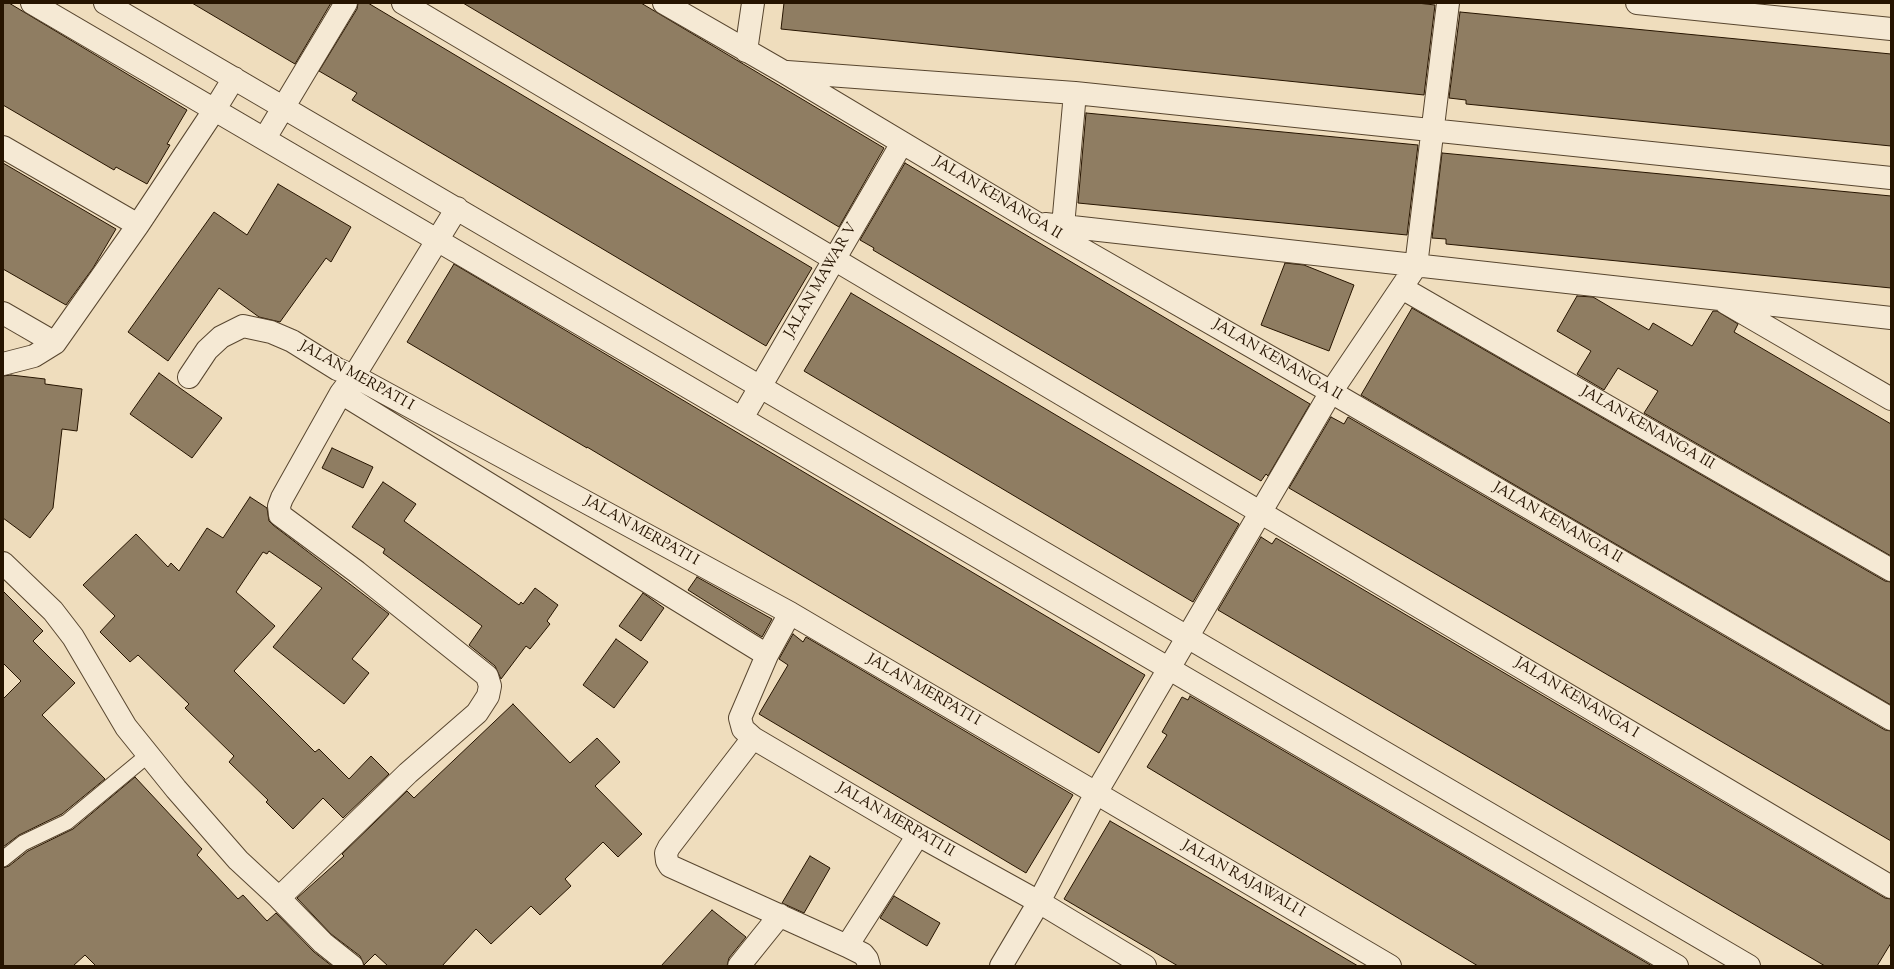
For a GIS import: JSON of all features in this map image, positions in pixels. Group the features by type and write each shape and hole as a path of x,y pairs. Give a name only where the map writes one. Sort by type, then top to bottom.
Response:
{"street":[{"path":"32,3 266,138 1677,966"},
{"path":"105,3 285,107 1749,966"},
{"path":"266,138 346,3"},
{"name":"JALAN KENANGA I","path":"403,3 1891,887"},
{"name":"JALAN KENANGA II","path":"664,3 784,72 1038,224 1331,392 1891,719"},
{"path":"746,51 754,3"},
{"path":"1001,966 1039,902 1096,793 1331,392 1416,266 1448,3"},
{"path":"1637,3 1891,29"},
{"path":"784,72 1075,93 1891,178"},
{"path":"3,364 34,356 55,343 138,225 234,78"},
{"path":"1063,226 1075,93"},
{"name":"JALAN MAWAR V","path":"742,418 902,143"},
{"path":"3,147 138,225"},
{"path":"280,898 408,773 477,713 488,696 490,686 487,676 357,572 280,515 279,506 282,498 341,393 354,376 439,240 457,208"},
{"path":"1038,224 1891,318"},
{"name":"JALAN KENANGA III","path":"1402,288 1891,570"},
{"path":"1719,299 1891,399"},
{"path":"3,313 55,343"},
{"name":"JALAN MERPATI I","path":"189,377 207,350 221,337 243,326 271,332 292,341 337,369 354,376 790,613 1096,793"},
{"path":"341,393 767,655"},
{"path":"3,563 53,612 73,637 126,727 176,789 238,860 280,898 323,943 352,966"},
{"path":"790,613 767,655 740,718 743,729 753,738 669,847 666,853 667,861 670,866 847,946 867,959 869,966"},
{"name":"JALAN MERPATI II","path":"753,738 918,835 1039,902 1145,966"},
{"name":"JALAN RAJAWALI I","path":"1096,793 1390,966"},
{"path":"847,946 918,835"},
{"path":"739,966 780,915"}],"lane":[{"path":"3,858 23,843 67,822 148,755"}],"building":[{"path":"3,3 9,3 187,110 167,144 170,145 147,184 116,167 114,170 3,105"},
{"path":"192,3 331,3 295,64"},
{"path":"358,3 368,3 812,268 766,346 352,100 357,93 319,71 357,9"},
{"path":"463,3 641,3 884,148 839,227"},
{"path":"784,3 1417,3 1435,5 1424,95 781,29"},
{"path":"1460,12 1891,54 1891,146 1466,104 1466,100 1449,98"},
{"path":"1086,113 1418,145 1407,235 1078,203"},
{"path":"1442,153 1891,196 1891,288 1446,244 1446,239 1432,238"},
{"path":"3,163 116,229 93,268 66,305 3,269"},
{"path":"905,163 1310,404 1268,476 1266,474 1261,481 873,250 874,248 860,240"},
{"path":"278,184 351,227 331,262 326,258 280,322 259,317 219,288 168,361 128,332 214,212 247,235"},
{"path":"1285,263 1304,265 1354,285 1329,351 1261,325"},
{"path":"454,264 1145,675 1099,753 587,447 407,342"},
{"path":"851,293 1239,524 1193,602 804,371"},
{"path":"1577,296 1593,297 1649,330 1653,323 1692,346 1713,311 1717,311 1738,324 1734,332 1891,424 1891,556 1644,413 1658,391 1618,368 1604,390 1577,374 1591,351 1557,331"},
{"path":"1412,308 1885,581 1891,582 1891,705 1361,395"},
{"path":"159,373 222,418 192,458 130,414"},
{"path":"11,375 45,379 45,384 82,389 77,431 62,429 53,508 30,538 3,518 3,376"},
{"path":"1331,417 1344,424 1348,417 1885,730 1891,731 1891,841 1289,488"},
{"path":"332,448 373,467 363,488 322,468"},
{"path":"383,482 416,504 404,521 519,605 521,602 523,604 535,588 558,605 547,621 550,624 530,649 526,646 501,679 495,666 469,645 482,626 383,553 385,549 352,527"},
{"path":"250,497 267,508 269,521 273,525 389,614 352,659 369,673 344,704 273,647 322,588 269,551 267,554 263,552 236,592 275,626 234,671 315,752 319,749 349,779 371,756 389,774 343,818 323,798 293,829 266,802 268,800 229,762 234,756 185,708 189,704 138,655 130,662 100,632 115,616 83,585 136,534 168,567 171,563 179,571 207,528 223,538"},
{"path":"1261,537 1272,544 1276,538 1885,898 1891,899 1891,943 1877,966 1825,966 1218,610"},
{"path":"697,577 772,619 762,637 688,590"},
{"path":"3,591 43,631 33,641 75,683 42,715 105,779 62,814 19,835 3,847 3,699 21,681 3,663"},
{"path":"643,593 664,608 641,641 619,626"},
{"path":"793,634 803,642 806,637 1073,795 1026,873 759,714 788,665 779,659"},
{"path":"616,639 648,662 614,708 583,685"},
{"path":"1190,696 1652,966 1478,966 1147,767 1167,735 1162,732 1182,697 1188,700"},
{"path":"513,704 570,763 597,738 620,762 595,786 642,834 618,857 603,842 565,879 571,886 540,915 531,906 491,944 476,929 442,966 388,966 375,954 364,965 360,956 331,934 297,898 344,856 342,854 407,791 414,798"},
{"path":"135,777 202,849 197,855 238,899 243,895 267,921 276,913 314,952 332,966 96,966 85,955 73,966 3,966 3,868 9,866 28,851 73,829"},
{"path":"1110,821 1358,966 1178,966 1064,899"},
{"path":"810,856 830,868 804,913 782,903"},
{"path":"894,896 940,923 927,946 880,918"},
{"path":"712,910 746,937 729,958 727,966 661,966"}]}
